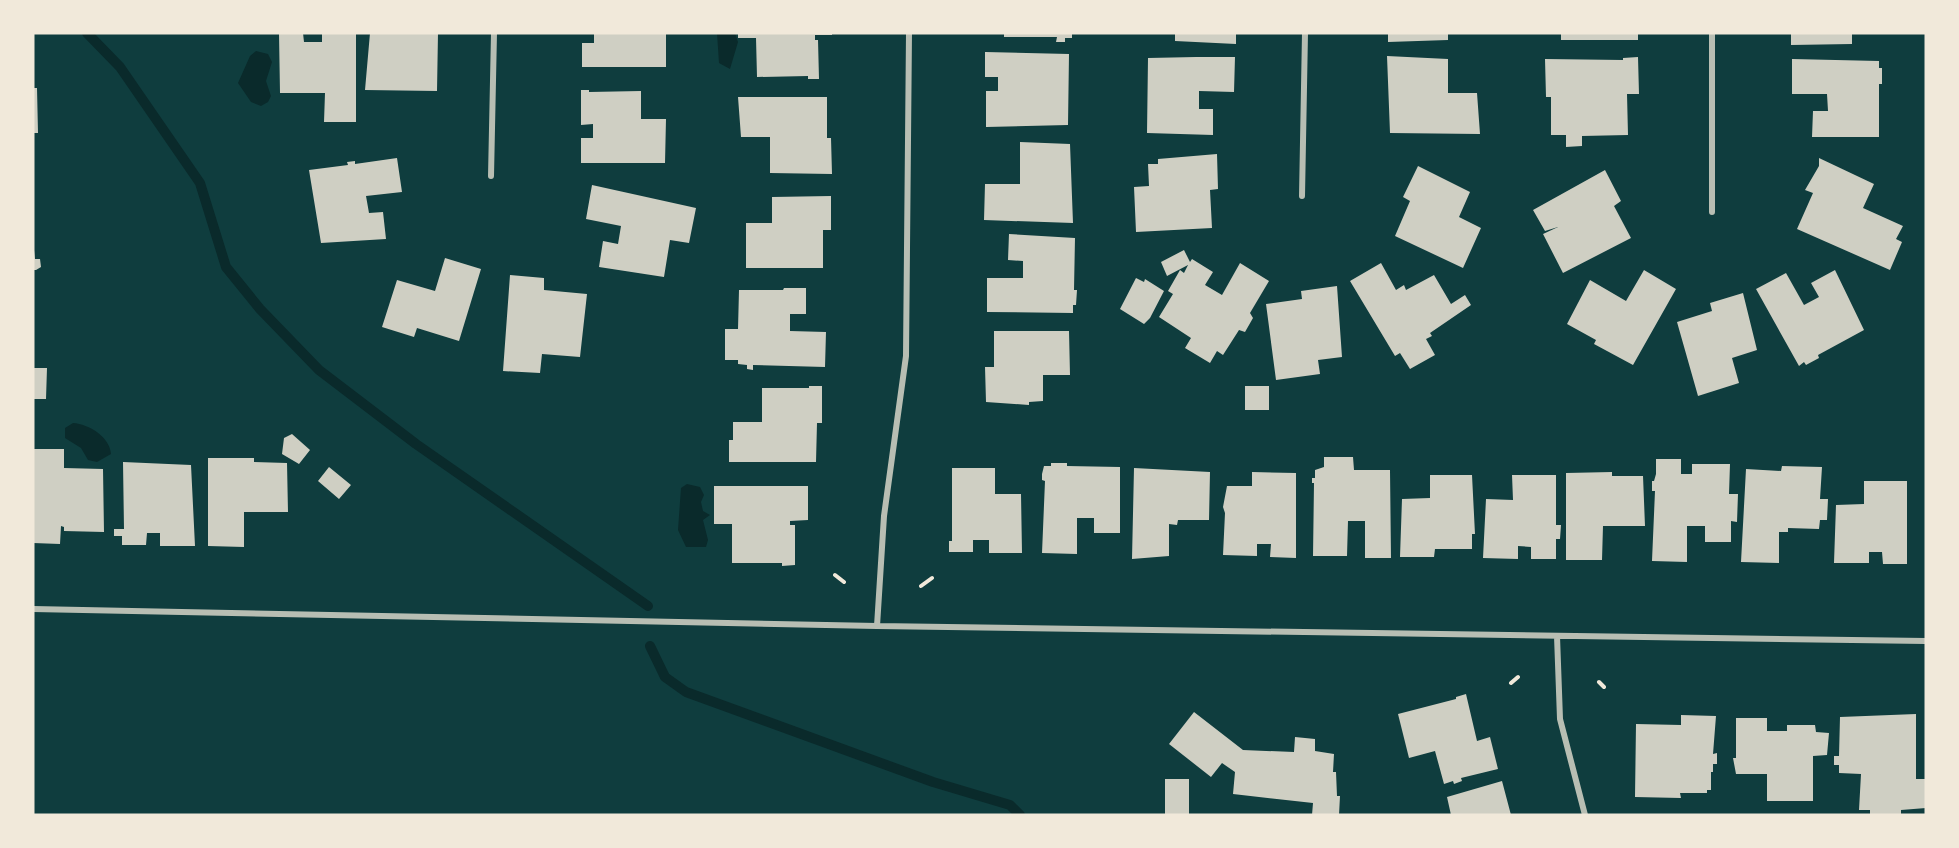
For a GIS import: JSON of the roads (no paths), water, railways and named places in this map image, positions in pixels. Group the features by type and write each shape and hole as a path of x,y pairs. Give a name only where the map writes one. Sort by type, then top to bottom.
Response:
{"street":[{"path":"491,176 494,33"},
{"path":"877,626 884,516 906,356 909,33"},
{"path":"1302,196 1305,33"},
{"path":"1712,33 1712,212"},
{"path":"33,609 877,626 1926,641"},
{"path":"1557,636 1560,718 1585,815"}],"water":[{"path":"717,33 735,33 738,42 730,69 719,63"},
{"path":"256,51 268,54 272,62 266,81 271,96 268,102 261,106 251,102 238,83 250,56"},
{"path":"73,423 98,432 107,442 111,454 97,462 88,460 81,448 65,438 65,428"},
{"path":"687,484 700,487 704,495 701,502 703,511 710,515 703,520 708,540 706,547 686,547 678,530 681,488"}],"waterway":[{"path":"87,33 120,67 200,183 226,267 260,309 319,370 416,444 648,606"},
{"path":"650,646 665,677 686,692 933,782 1010,805 1020,815"}]}
